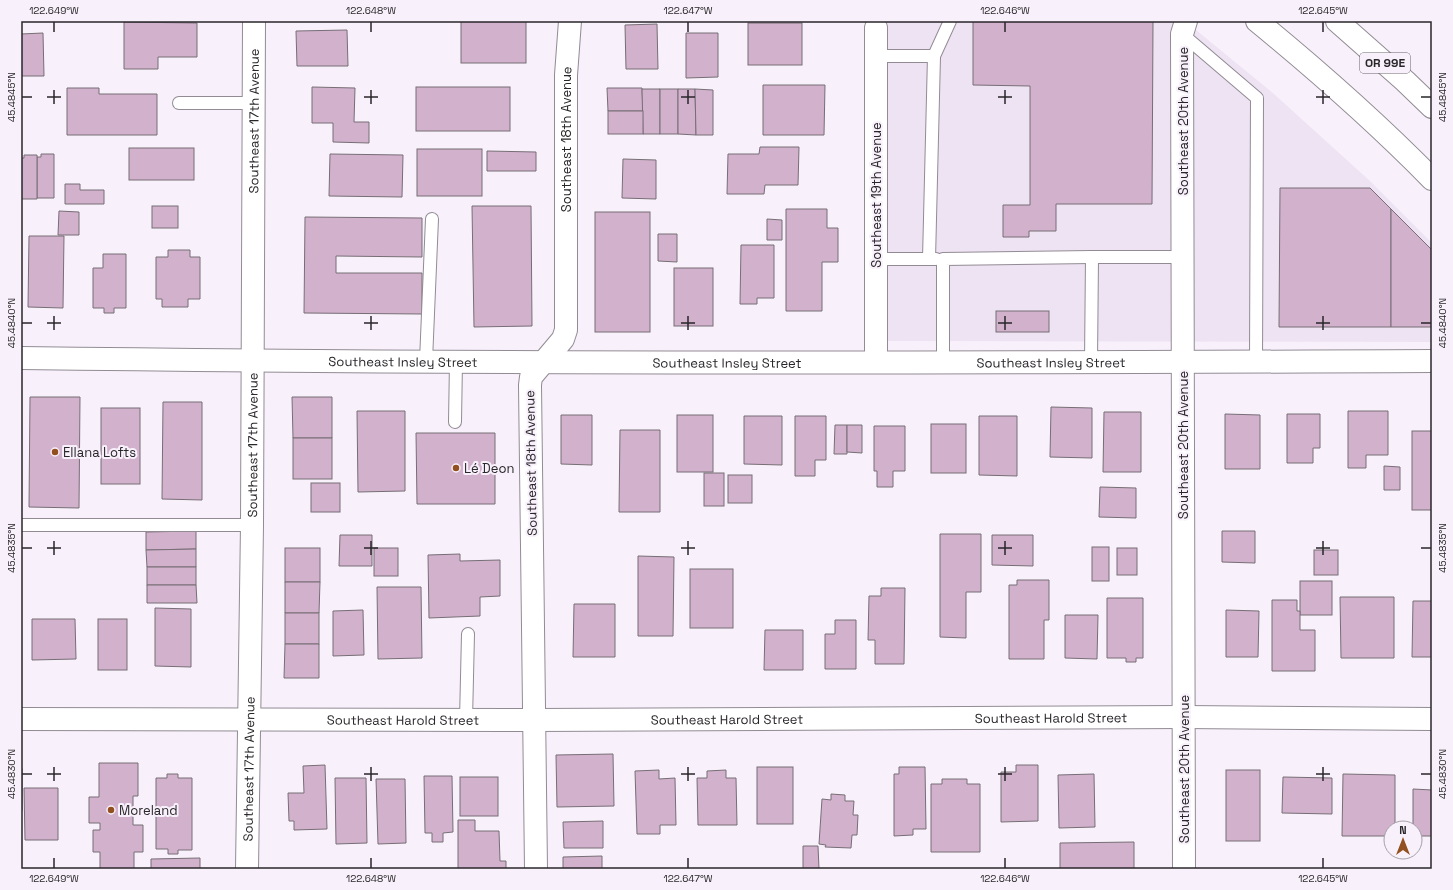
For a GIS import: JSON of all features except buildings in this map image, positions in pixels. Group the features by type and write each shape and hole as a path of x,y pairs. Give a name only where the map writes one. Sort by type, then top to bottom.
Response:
{"main road":[{"name":"Southeast 17th Avenue","path":"248,869 252,525 254,21"},
{"name":"Southeast 18th Avenue","path":"536,869 530,385 531,377 563,339 566,330 566,82 570,21"},
{"path":"1257,21 1299,55 1432,179"},
{"name":"OR 99E","path":"1337,21 1400,76 1432,107"},
{"name":"Southeast 19th Avenue","path":"876,28 876,362"},
{"name":"Southeast 20th Avenue","path":"1184,28 1184,869"},
{"name":"Southeast Insley Street","path":"21,358 253,361 1432,361"},
{"name":"Southeast Harold Street","path":"21,719 535,720 1184,717 1432,719"}],"lane":[{"path":"929,259 934,56 950,21"},
{"path":"1184,28 1257,98 1256,362"},
{"path":"876,56 934,56"},
{"path":"178,102 254,102"},
{"path":"426,361 432,219"},
{"path":"1091,362 1092,257"},
{"path":"876,260 1183,257"},
{"path":"943,259 943,362"},
{"path":"454,422 456,361"},
{"path":"21,525 252,525"},
{"path":"466,720 468,634"}],"shaded area":[{"path":"874,21 1185,21 1274,94 1370,181 1432,243 1432,342 873,341"}],"place":[{"name":"Ellana Lofts","path":"55,452"},
{"name":"Lé Deon","path":"456,468"},
{"name":"Moreland","path":"111,810"}]}
